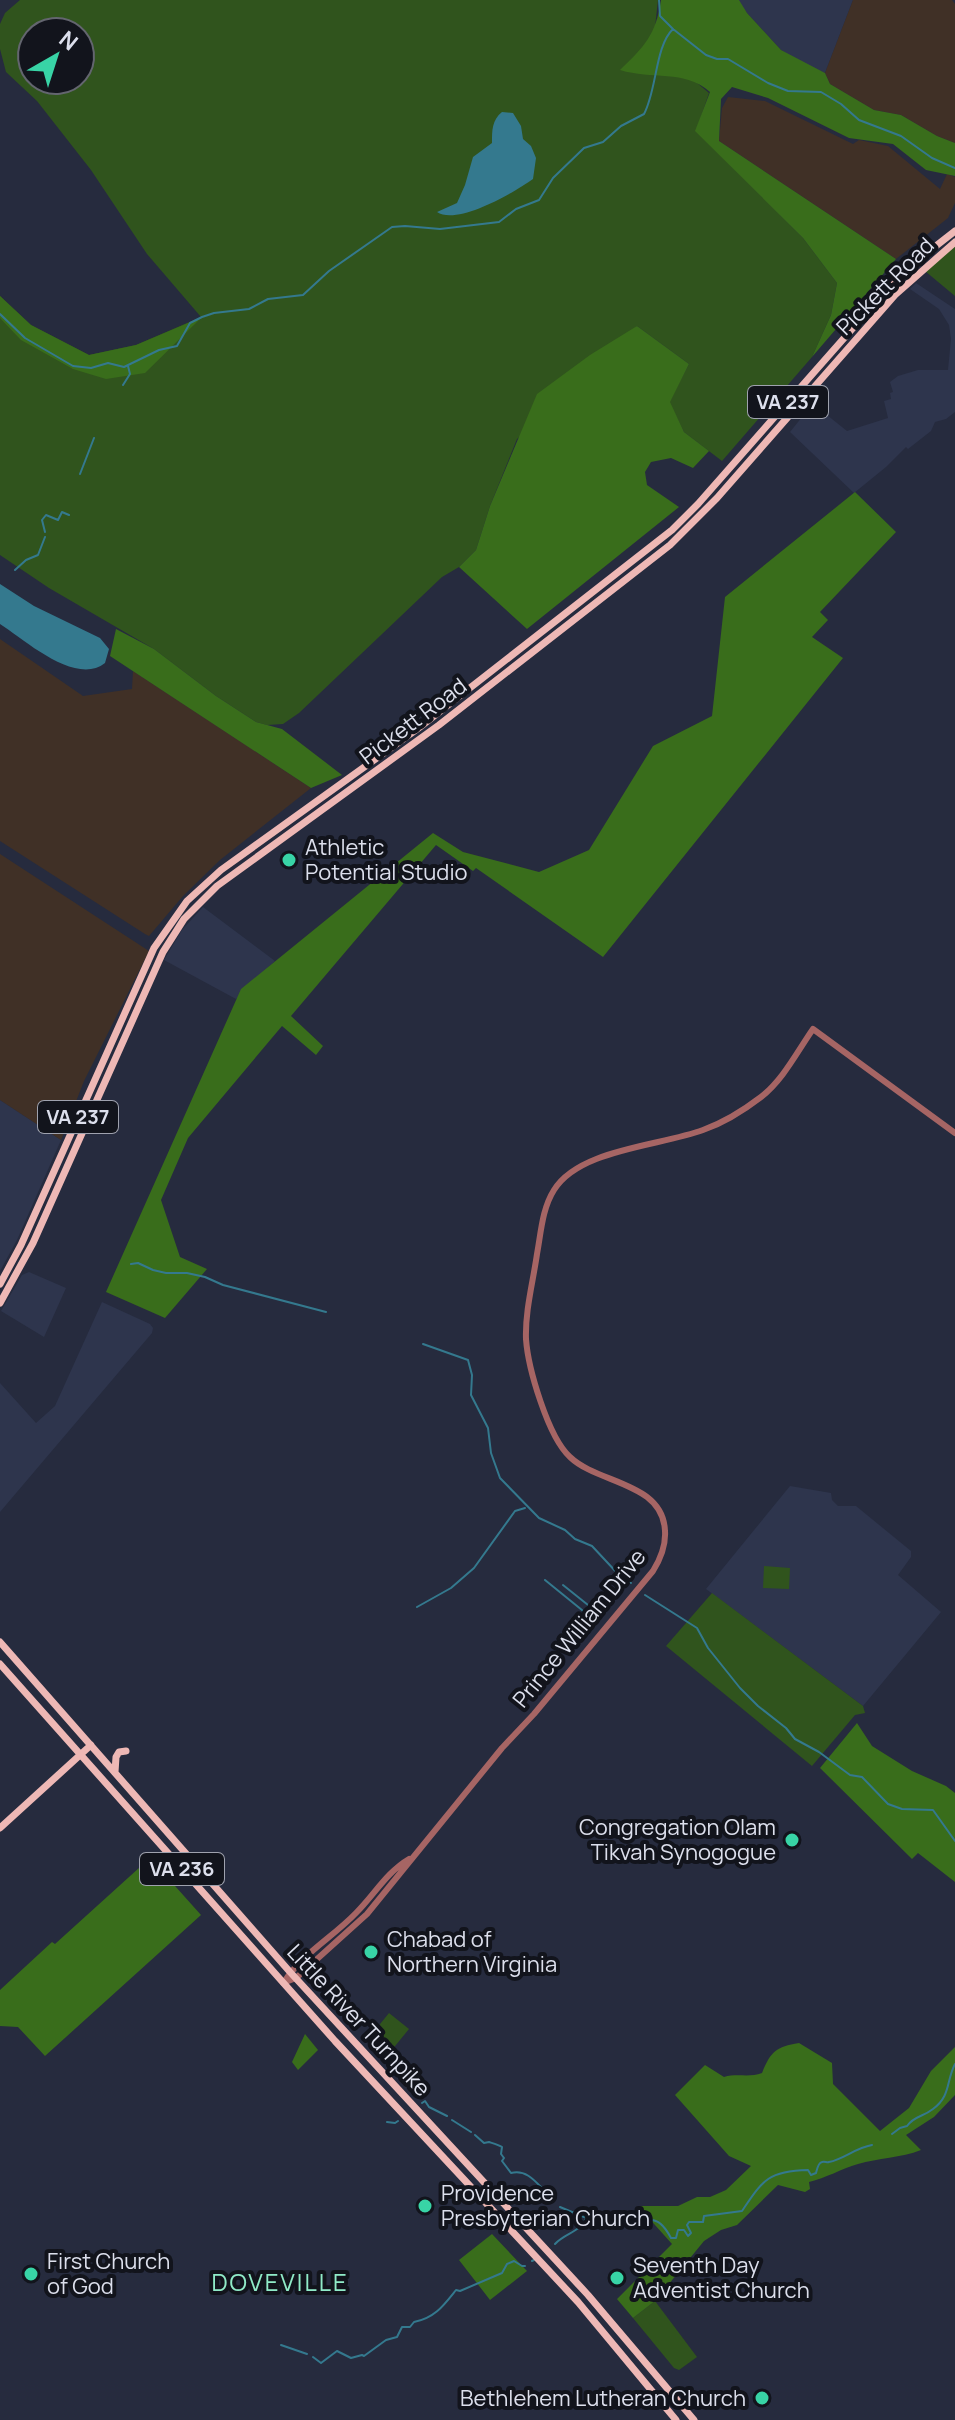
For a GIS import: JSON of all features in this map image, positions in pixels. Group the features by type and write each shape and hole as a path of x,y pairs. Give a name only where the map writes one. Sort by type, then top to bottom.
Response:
{"main road":[{"name":"Pickett Road","path":"0,1284 21,1245 154,948 187,901 221,870 431,719 672,530 875,303 918,260 955,231"},
{"name":"Pickett Road","path":"0,1303 33,1243 163,952 184,919 217,886 439,725 670,545 717,498 895,295 955,242"},
{"name":"Little River Turnpike","path":"0,1642 293,1975 588,2295 694,2420"},
{"name":"Little River Turnpike","path":"0,1664 283,1983 578,2302 676,2420"},
{"path":"0,1828 91,1745"},
{"path":"115,1772 116,1757 119,1752 126,1751"}],"street":[{"name":"Prince William Drive","path":"283,1983 367,1914 653,1571 664,1547 665,1523 650,1499 639,1491 583,1467 562,1449 534,1382 526,1326 543,1221 553,1191 564,1177 588,1161 695,1133 747,1107 773,1086 813,1029 955,1133"}],"shaded area":[{"path":"735,0 853,0 825,73 800,63 781,50"},
{"path":"853,0 952,0 955,4 955,143 901,115 874,110 830,84 825,73"},
{"path":"728,97 765,101 853,144 859,140 888,146 940,189 947,174 955,177 955,203 948,218 896,259 719,141 722,108"},
{"path":"502,112 513,113 521,126 523,139 531,146 536,158 533,179 500,199 471,211 458,215 437,212 457,203 473,157 492,143 494,122"},
{"path":"916,283 955,309 955,412 935,422 931,431 908,449 906,447 854,493 790,432 810,407 824,418 827,415 847,431 888,418 884,401 891,399 890,393 893,392 890,382 918,370 948,370 949,325 939,309 910,289"},
{"path":"0,584 34,606 100,638 109,649 105,663 93,669 66,665 37,650 0,624"},
{"path":"0,639 83,696 132,689 133,671 311,788 220,860 183,896 149,936 0,841"},
{"path":"0,854 149,951 84,1081 61,1140 0,1100"},
{"path":"203,907 275,961 236,999 164,960 182,930"},
{"path":"0,1100 61,1140 0,1271"},
{"path":"29,1272 66,1288 44,1337 1,1311 22,1275"},
{"path":"102,1302 150,1324 152,1333 0,1512 0,1383 36,1423 55,1406"},
{"path":"790,1486 831,1493 832,1500 838,1506 856,1506 911,1551 911,1557 898,1575 941,1612 863,1706 706,1589"}],"green space":[{"path":"20,0 658,0 653,46 709,93 696,131 803,238 837,283 831,315 812,357 722,461 684,432 669,402 689,364 637,326 517,439 476,550 459,567 442,577 299,713 283,724 256,722 154,649 49,588 0,555 0,296 31,325 89,355 136,345 201,317 147,254 91,170 32,96 96,96 96,16 16,16 16,81 6,72 0,49 0,24 5,13"},
{"path":"661,0 739,0 781,50 825,73 830,84 874,110 901,115 955,143 955,176 926,170 893,144 849,138 768,98 732,87 721,99 719,141 896,259 812,357 831,315 837,283 803,238 695,131 710,92 689,80 620,70 648,40"},
{"path":"955,244 955,296 925,271"},
{"path":"0,296 31,325 89,355 136,345 202,317 145,373 106,379 73,369 21,340 0,318"},
{"path":"637,326 689,364 670,402 684,432 709,451 693,468 671,458 651,462 645,472 647,485 679,507 527,629 459,567 476,550 490,506 537,394 590,355"},
{"path":"855,492 896,532 820,612 828,620 812,637 843,658 603,957 476,868 473,871 436,845 291,1016 323,1046 316,1055 282,1026 188,1138 161,1200 180,1257 207,1269 165,1318 106,1292 241,989 433,833 463,852 539,872 589,850 653,746 712,716 725,597"},
{"path":"116,629 154,649 256,722 282,729 342,775 311,788 110,656"},
{"path":"764,1566 790,1568 789,1589 763,1588"},
{"path":"712,1593 863,1706 865,1713 855,1715 812,1766 666,1646"},
{"path":"857,1723 872,1746 955,1793 955,1882 918,1853 912,1859 820,1768"},
{"path":"150,1858 201,1915 45,2056 18,2027 0,2026 0,1990"},
{"path":"389,2013 409,2029 391,2051 372,2034"},
{"path":"305,2034 318,2050 298,2070 292,2062"},
{"path":"799,2043 832,2063 833,2084 880,2131 909,2108 931,2071 955,2047 955,2095 934,2117 906,2135 921,2150 852,2166 809,2182 810,2189 805,2192 778,2185 737,2225 721,2230 704,2241 655,2301 633,2318 617,2299 672,2244 638,2206 678,2206 697,2197 710,2197 726,2190 751,2166 729,2156 675,2095 705,2065 724,2077 762,2073 775,2051"},
{"path":"492,2234 527,2271 490,2300 459,2260"},
{"path":"655,2301 697,2357 679,2370 674,2368 633,2318"}],"waterway":[{"path":"659,0 660,16 706,55 728,59 788,91 821,92 859,120 901,136 932,158 955,168"},
{"path":"0,314 25,338 73,366 91,368 108,363 124,367 159,350 177,346 190,323 202,317 249,309 268,299 303,295 329,271 392,227 440,229 499,222 516,209 539,200 553,178 584,148 603,142 621,126 644,114 659,57 673,29"},
{"path":"123,385 130,374 128,366"},
{"path":"80,474 94,438"},
{"path":"45,532 42,520 46,515 58,520 62,512 69,515"},
{"path":"15,570 38,555 45,537"},
{"path":"131,1264 138,1263 166,1273 205,1277 223,1285 326,1312"},
{"path":"423,1344 468,1360 472,1375 471,1395 488,1428 491,1453 500,1478 539,1518 592,1546 619,1575 631,1583"},
{"path":"417,1607 451,1588 474,1568 515,1511 525,1508"},
{"path":"545,1580 593,1619"},
{"path":"563,1585 598,1613"},
{"path":"645,1595 697,1628 708,1648 740,1688 795,1739 850,1775 862,1777 888,1804 902,1809 933,1810 955,1841"},
{"path":"892,2134 939,2104 955,2064"},
{"path":"422,2103 425,2101 429,2107 447,2116"},
{"path":"452,2120 471,2132"},
{"path":"387,2122 398,2121"},
{"path":"475,2135 484,2143 502,2147 502,2161 511,2173 528,2176 552,2198"},
{"path":"605,2219 612,2216 622,2219 626,2214 639,2216 645,2221 654,2220 661,2224 671,2238 676,2238 678,2230 684,2230 688,2236 691,2233 687,2225 689,2222 703,2222 704,2216 742,2211 762,2185 775,2175 808,2170 811,2175 823,2162 834,2161 872,2145"},
{"path":"560,2207 584,2217"},
{"path":"555,2244 584,2223 586,2218"},
{"path":"313,2357 321,2363 337,2351 351,2358 364,2356 386,2340 397,2337 402,2327 410,2327 433,2314 456,2290 502,2273 507,2264 514,2261 525,2266"},
{"path":"281,2345 307,2354"}],"place":[{"name":"Athletic Potential Studio","path":"289,860"},
{"name":"Congregation Olam Tikvah Synogogue","path":"792,1840"},
{"name":"Chabad of Northern Virginia","path":"371,1952"},
{"name":"Providence Presbyterian Church","path":"425,2206"},
{"name":"First Church of God","path":"31,2274"},
{"name":"Seventh Day Adventist Church","path":"617,2278"},
{"name":"Bethlehem Lutheran Church","path":"762,2398"}],"district":[{"name":"DOVEVILLE","path":"280,2283"}]}
